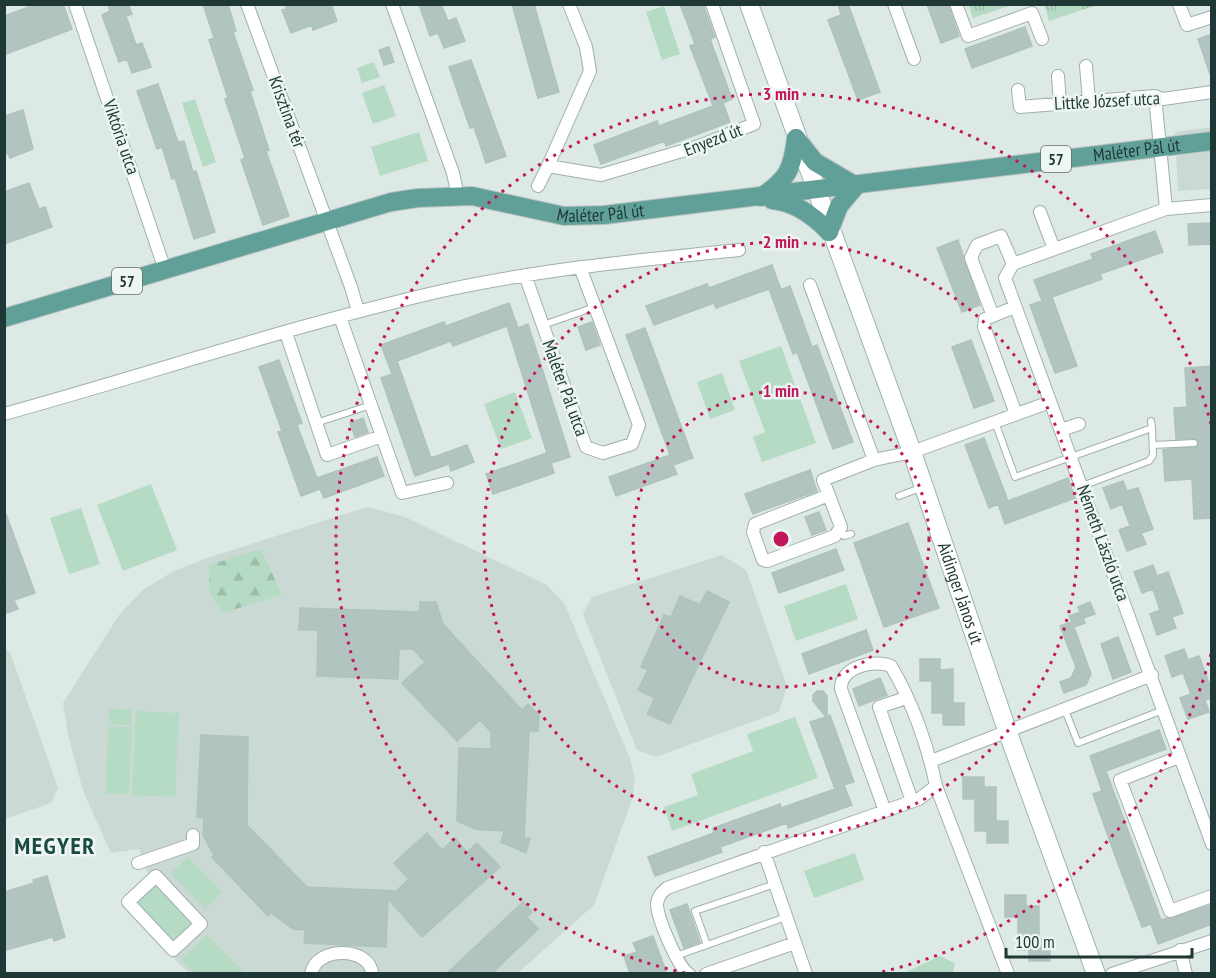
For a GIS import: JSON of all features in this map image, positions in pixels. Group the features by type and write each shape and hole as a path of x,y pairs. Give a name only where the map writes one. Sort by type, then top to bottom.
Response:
{"main road":[{"path":"759,198 780,200 798,208 818,220 829,232 839,206 856,186 815,162 796,138"},
{"path":"759,198 777,186 789,173 796,138"},
{"name":"Maléter Pál út","path":"4,318 391,202 458,196 484,198 564,216 604,215 759,198 1212,141"}],"street":[{"name":"Viktória utca","path":"75,4 165,270"},
{"path":"392,4 453,172 458,196"},
{"path":"538,186 590,71 586,47 569,4"},
{"name":"Enyezd út","path":"548,166 601,176 699,146 754,124 712,4"},
{"name":"Aidinger János út","path":"749,4 814,191 912,452 1008,733 1096,974"},
{"path":"894,4 914,59"},
{"path":"956,4 968,36 1032,13 1042,39"},
{"path":"1179,4 1187,26 1212,17"},
{"name":"Krisztina tér","path":"247,5 358,311"},
{"path":"1086,66 1089,101"},
{"path":"1058,76 1060,104"},
{"name":"Littke József utca","path":"1018,90 1020,107 1155,96 1163,99 1212,92"},
{"path":"1155,96 1159,138 1163,147 1161,157 1166,209"},
{"path":"993,316 971,258 977,244 1001,236 1013,264 1166,209 1212,205"},
{"path":"1040,212 1054,249"},
{"path":"4,414 358,311 525,275 739,250"},
{"name":"Németh László utca","path":"1013,264 1005,278 1015,308 1072,457 1212,844"},
{"name":"Maléter Pál utca","path":"525,275 586,447 603,453 632,444 639,425 580,267"},
{"path":"810,285 874,460"},
{"path":"1015,308 985,319 984,327 1016,414"},
{"path":"340,316 402,493 447,483"},
{"path":"286,333 327,454 382,436"},
{"path":"829,495 755,524 753,532 763,560 767,561 846,531 823,480 874,460 912,452 1050,402"},
{"path":"1061,430 1079,424"},
{"path":"885,811 841,689 840,679 845,673 871,663 884,663 891,666 906,698 931,761 936,786 1008,974"},
{"path":"931,761 1008,733 1152,675"},
{"path":"906,698 879,707 912,801"},
{"path":"1179,757 1120,780 1170,911 1212,896"},
{"path":"689,974 678,964 675,956 657,906 659,894 667,888 764,852 912,801 936,786"},
{"path":"138,863 193,844 193,835"},
{"path":"764,852 806,974"},
{"path":"156,876 201,924 173,950 128,902 156,876"},
{"path":"1112,974 1212,941"},
{"path":"706,974 795,943"},
{"path":"1180,950 1186,974"},
{"path":"311,974 313,965 321,956 331,954 361,956 368,960 372,974"}],"lane":[{"path":"543,325 595,307"},
{"path":"316,423 371,405"},
{"path":"994,422 1015,477 1124,439 1151,424 1153,455 1149,461 1082,486"},
{"path":"1153,445 1194,443"},
{"path":"899,496 924,487"},
{"path":"1065,710 1078,743 1163,710"},
{"path":"706,945 695,911 775,884"},
{"path":"675,956 786,917"}],"shaded area":[{"path":"1211,127 1211,189 1178,191 1175,132"},
{"path":"367,507 405,517 547,585 564,603 631,761 635,781 632,800 594,905 518,973 189,973 168,953 149,877 139,849 111,853 83,791 68,735 63,703 119,615 143,590 172,572 207,558"},
{"path":"722,555 746,570 787,686 779,712 656,757 637,750 583,614 592,597"},
{"path":"4,649 10,652 58,788 51,803 5,819"}],"green space":[{"path":"968,4 1012,4 1012,5 973,18"},
{"path":"1044,4 1097,4 1097,5 1049,21"},
{"path":"664,6 680,54 662,60 646,12"},
{"path":"374,62 380,77 362,83 357,68"},
{"path":"384,85 396,116 373,124 362,93"},
{"path":"195,99 216,162 203,167 182,103"},
{"path":"419,132 428,161 380,176 371,147"},
{"path":"781,346 816,443 762,462 753,437 765,432 739,361"},
{"path":"722,373 735,410 710,419 697,382"},
{"path":"515,392 532,438 501,449 484,404"},
{"path":"151,484 177,550 123,571 97,505"},
{"path":"81,508 100,564 69,574 50,518"},
{"path":"261,549 282,595 222,613 209,592 209,565"},
{"path":"846,584 858,619 796,641 784,606"},
{"path":"109,709 132,710 131,725 109,724"},
{"path":"136,711 179,713 175,797 132,795"},
{"path":"795,717 818,778 672,831 664,807 698,795 691,774 753,751 747,734"},
{"path":"108,727 132,727 129,794 106,794"},
{"path":"855,853 864,880 814,898 804,871"},
{"path":"188,857 222,892 205,909 171,873"},
{"path":"156,879 197,924 172,946 131,902"},
{"path":"207,935 245,973 195,973 181,960"},
{"path":"940,956 955,963 953,973 904,973"}],"building":[{"path":"37,4 63,4 72,29 4,55 4,16"},
{"path":"108,4 128,4 132,14 126,16 136,45 142,43 151,67 132,73 127,59 119,62 102,15 110,11"},
{"path":"203,4 228,4 236,31 233,32 253,90 250,91 269,150 266,151 289,216 263,225 241,160 245,158 225,99 228,98 209,40 214,38"},
{"path":"285,4 331,4 337,21 313,30 312,25 291,33 282,10 287,9"},
{"path":"419,4 441,4 448,21 456,18 465,41 444,48 438,33 430,36"},
{"path":"512,4 534,4 559,92 538,98"},
{"path":"680,4 703,4 715,37 710,39 732,99 723,103 730,122 666,146 665,141 601,164 594,145 657,121 659,126 713,106 690,46 695,44"},
{"path":"838,4 848,4 880,92 858,100 828,20 841,15"},
{"path":"927,4 948,4 959,36 941,43"},
{"path":"1025,27 1032,46 972,68 965,49"},
{"path":"1212,34 1212,74 1210,74 1198,39"},
{"path":"389,47 394,62 384,65 379,50"},
{"path":"471,60 506,156 486,163 474,127 470,128 449,67"},
{"path":"158,84 178,142 184,141 193,172 196,171 215,232 194,239 175,178 172,179 162,147 157,149 137,91"},
{"path":"23,110 33,149 10,158 8,153 4,155 4,116"},
{"path":"29,183 39,209 45,207 52,227 4,244 4,192"},
{"path":"1212,223 1212,244 1189,245 1188,224"},
{"path":"1155,231 1163,252 1100,274 1102,279 1052,297 1077,366 1055,373 1030,305 1042,301 1034,280 1093,259 1091,254"},
{"path":"958,240 980,305 962,312 937,248"},
{"path":"772,265 781,290 790,286 812,347 817,345 853,442 833,449 797,352 793,354 769,289 716,308 714,303 654,325 646,306 707,284 709,288"},
{"path":"509,303 518,328 528,324 570,457 551,463 554,473 493,494 486,474 547,453 507,326 453,346 451,341 397,361 431,458 467,445 474,462 451,471 449,464 415,476 381,378 392,374 381,345 444,322 446,326"},
{"path":"592,322 600,345 586,350 578,327"},
{"path":"645,328 693,458 673,465 677,474 616,496 609,477 670,455 626,335"},
{"path":"971,340 994,401 974,408 952,347"},
{"path":"279,360 302,423 297,425 317,478 377,457 384,476 324,498 320,489 301,496 278,432 282,431 259,367"},
{"path":"1212,366 1212,518 1194,519 1192,479 1165,481 1163,450 1198,446 1196,438 1176,439 1174,408 1187,407 1185,368"},
{"path":"363,418 368,432 355,437 350,423"},
{"path":"984,438 1008,501 1068,478 1075,498 1005,524 998,504 989,508 965,445"},
{"path":"810,470 817,491 753,514 745,494"},
{"path":"1123,481 1127,491 1138,488 1153,529 1141,533 1146,544 1127,551 1119,530 1130,526 1122,504 1111,509 1103,488"},
{"path":"819,512 826,530 812,535 805,517"},
{"path":"6,514 35,593 14,600 18,609 4,614 4,577 11,590 4,573"},
{"path":"908,523 939,608 884,627 854,543"},
{"path":"836,549 844,570 779,593 772,573"},
{"path":"1153,565 1157,576 1168,572 1183,613 1172,617 1176,628 1157,635 1150,614 1160,610 1153,589 1142,593 1134,572"},
{"path":"707,591 729,602 670,724 647,714 655,698 638,690 648,670 641,667 664,615 671,617 680,596 700,605"},
{"path":"420,602 436,602 443,624 522,710 528,704 539,715 538,731 529,731 524,838 530,838 526,853 501,842 504,831 475,829 457,821 459,748 491,749 491,732 480,720 457,741 402,683 425,662 413,649 399,649 398,679 317,676 318,630 299,630 300,608 420,612"},
{"path":"1090,602 1095,614 1083,618 1085,623 1074,627 1091,674 1086,685 1064,693 1060,682 1071,678 1076,667 1060,626 1072,622 1069,616 1080,612 1078,607"},
{"path":"866,630 873,650 809,674 802,654"},
{"path":"1118,637 1131,672 1113,679 1101,644"},
{"path":"1184,649 1188,660 1199,656 1212,691 1212,698 1205,700 1209,712 1188,719 1180,698 1191,694 1183,673 1172,677 1165,656"},
{"path":"920,659 940,659 940,670 953,669 953,703 964,703 964,725 943,725 943,713 932,713 932,681 920,681"},
{"path":"880,678 887,695 859,706 853,689"},
{"path":"817,691 823,691 827,696 827,717 830,715 854,782 844,785 852,805 788,828 787,823 720,847 722,852 655,876 648,857 714,833 713,828 780,804 781,808 835,789 810,722 826,717 813,701 813,695"},
{"path":"1159,730 1166,749 1106,771 1161,920 1212,905 1212,924 1158,944 1151,924 1142,927 1117,861 1093,794 1102,791 1090,756"},
{"path":"201,735 248,737 247,825 307,887 396,891 409,879 394,863 427,833 442,850 455,838 467,852 477,843 500,867 422,937 388,899 386,947 304,943 305,930 293,929 271,913 268,916 212,857 214,855 203,835 204,818 197,817"},
{"path":"963,777 984,777 984,787 996,787 996,821 1008,821 1008,843 987,843 987,831 975,831 975,799 963,799"},
{"path":"47,876 65,937 54,941 53,937 6,950 4,892 34,883 33,880"},
{"path":"1005,895 1026,895 1026,906 1039,906 1039,939 1050,939 1050,961 1029,961 1029,950 1018,950 1018,917 1005,917"},
{"path":"523,902 532,912 527,917 538,929 491,974 446,974"},
{"path":"687,904 700,942 684,948 670,910"},
{"path":"653,936 667,974 630,974 624,956 637,952 633,943"}],"district":[{"name":"MEGYER","path":"55,846"}]}
